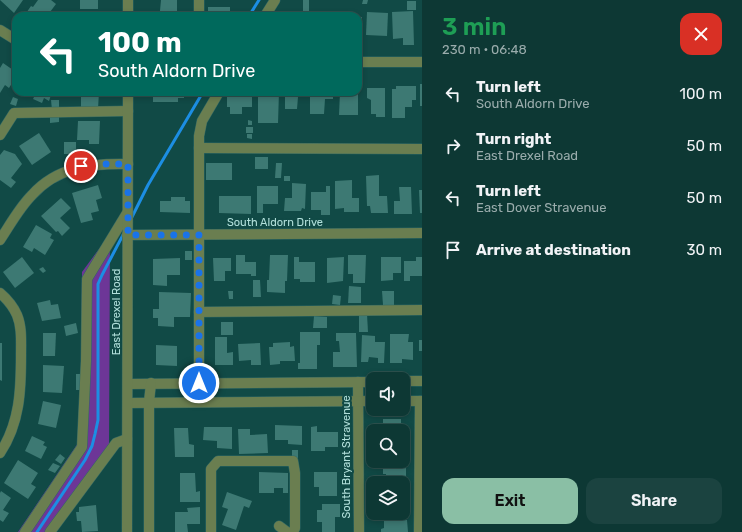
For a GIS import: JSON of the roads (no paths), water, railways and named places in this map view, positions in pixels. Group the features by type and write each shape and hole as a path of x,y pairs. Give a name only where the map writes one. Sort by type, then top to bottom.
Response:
{"street":[{"path":"128,0 128,12"},
{"path":"199,0 199,12"},
{"path":"268,12 275,0"},
{"path":"0,30 12,38"},
{"path":"362,62 422,62"},
{"name":"East Drexel Road","path":"128,96 128,532"},
{"path":"199,383 199,136 202,121 217,96"},
{"path":"0,135 14,113 128,111"},
{"path":"199,148 422,149"},
{"path":"0,240 30,196 60,173 81,166 128,164"},
{"path":"25,532 82,447 86,361 87,279 128,211"},
{"name":"South Aldorn Drive","path":"128,235 422,233"},
{"path":"0,293 9,302 18,317 20,332 21,387 18,409 8,440 0,453"},
{"path":"199,312 422,310"},
{"path":"410,381 422,381"},
{"name":"South Bryant Stravenue","path":"358,382 359,532"},
{"path":"128,384 366,382"},
{"path":"149,532 151,383"},
{"path":"128,403 366,401"},
{"path":"410,401 421,401 420,532"},
{"path":"50,532 116,443 128,439"},
{"path":"211,532 211,469 218,461 293,461 295,473 295,528 293,532"}],"waterway":[{"path":"252,12 259,0"},
{"path":"132,217 148,185 201,96"},
{"path":"37,532 85,460 92,446 98,420 98,284 124,233"}]}
